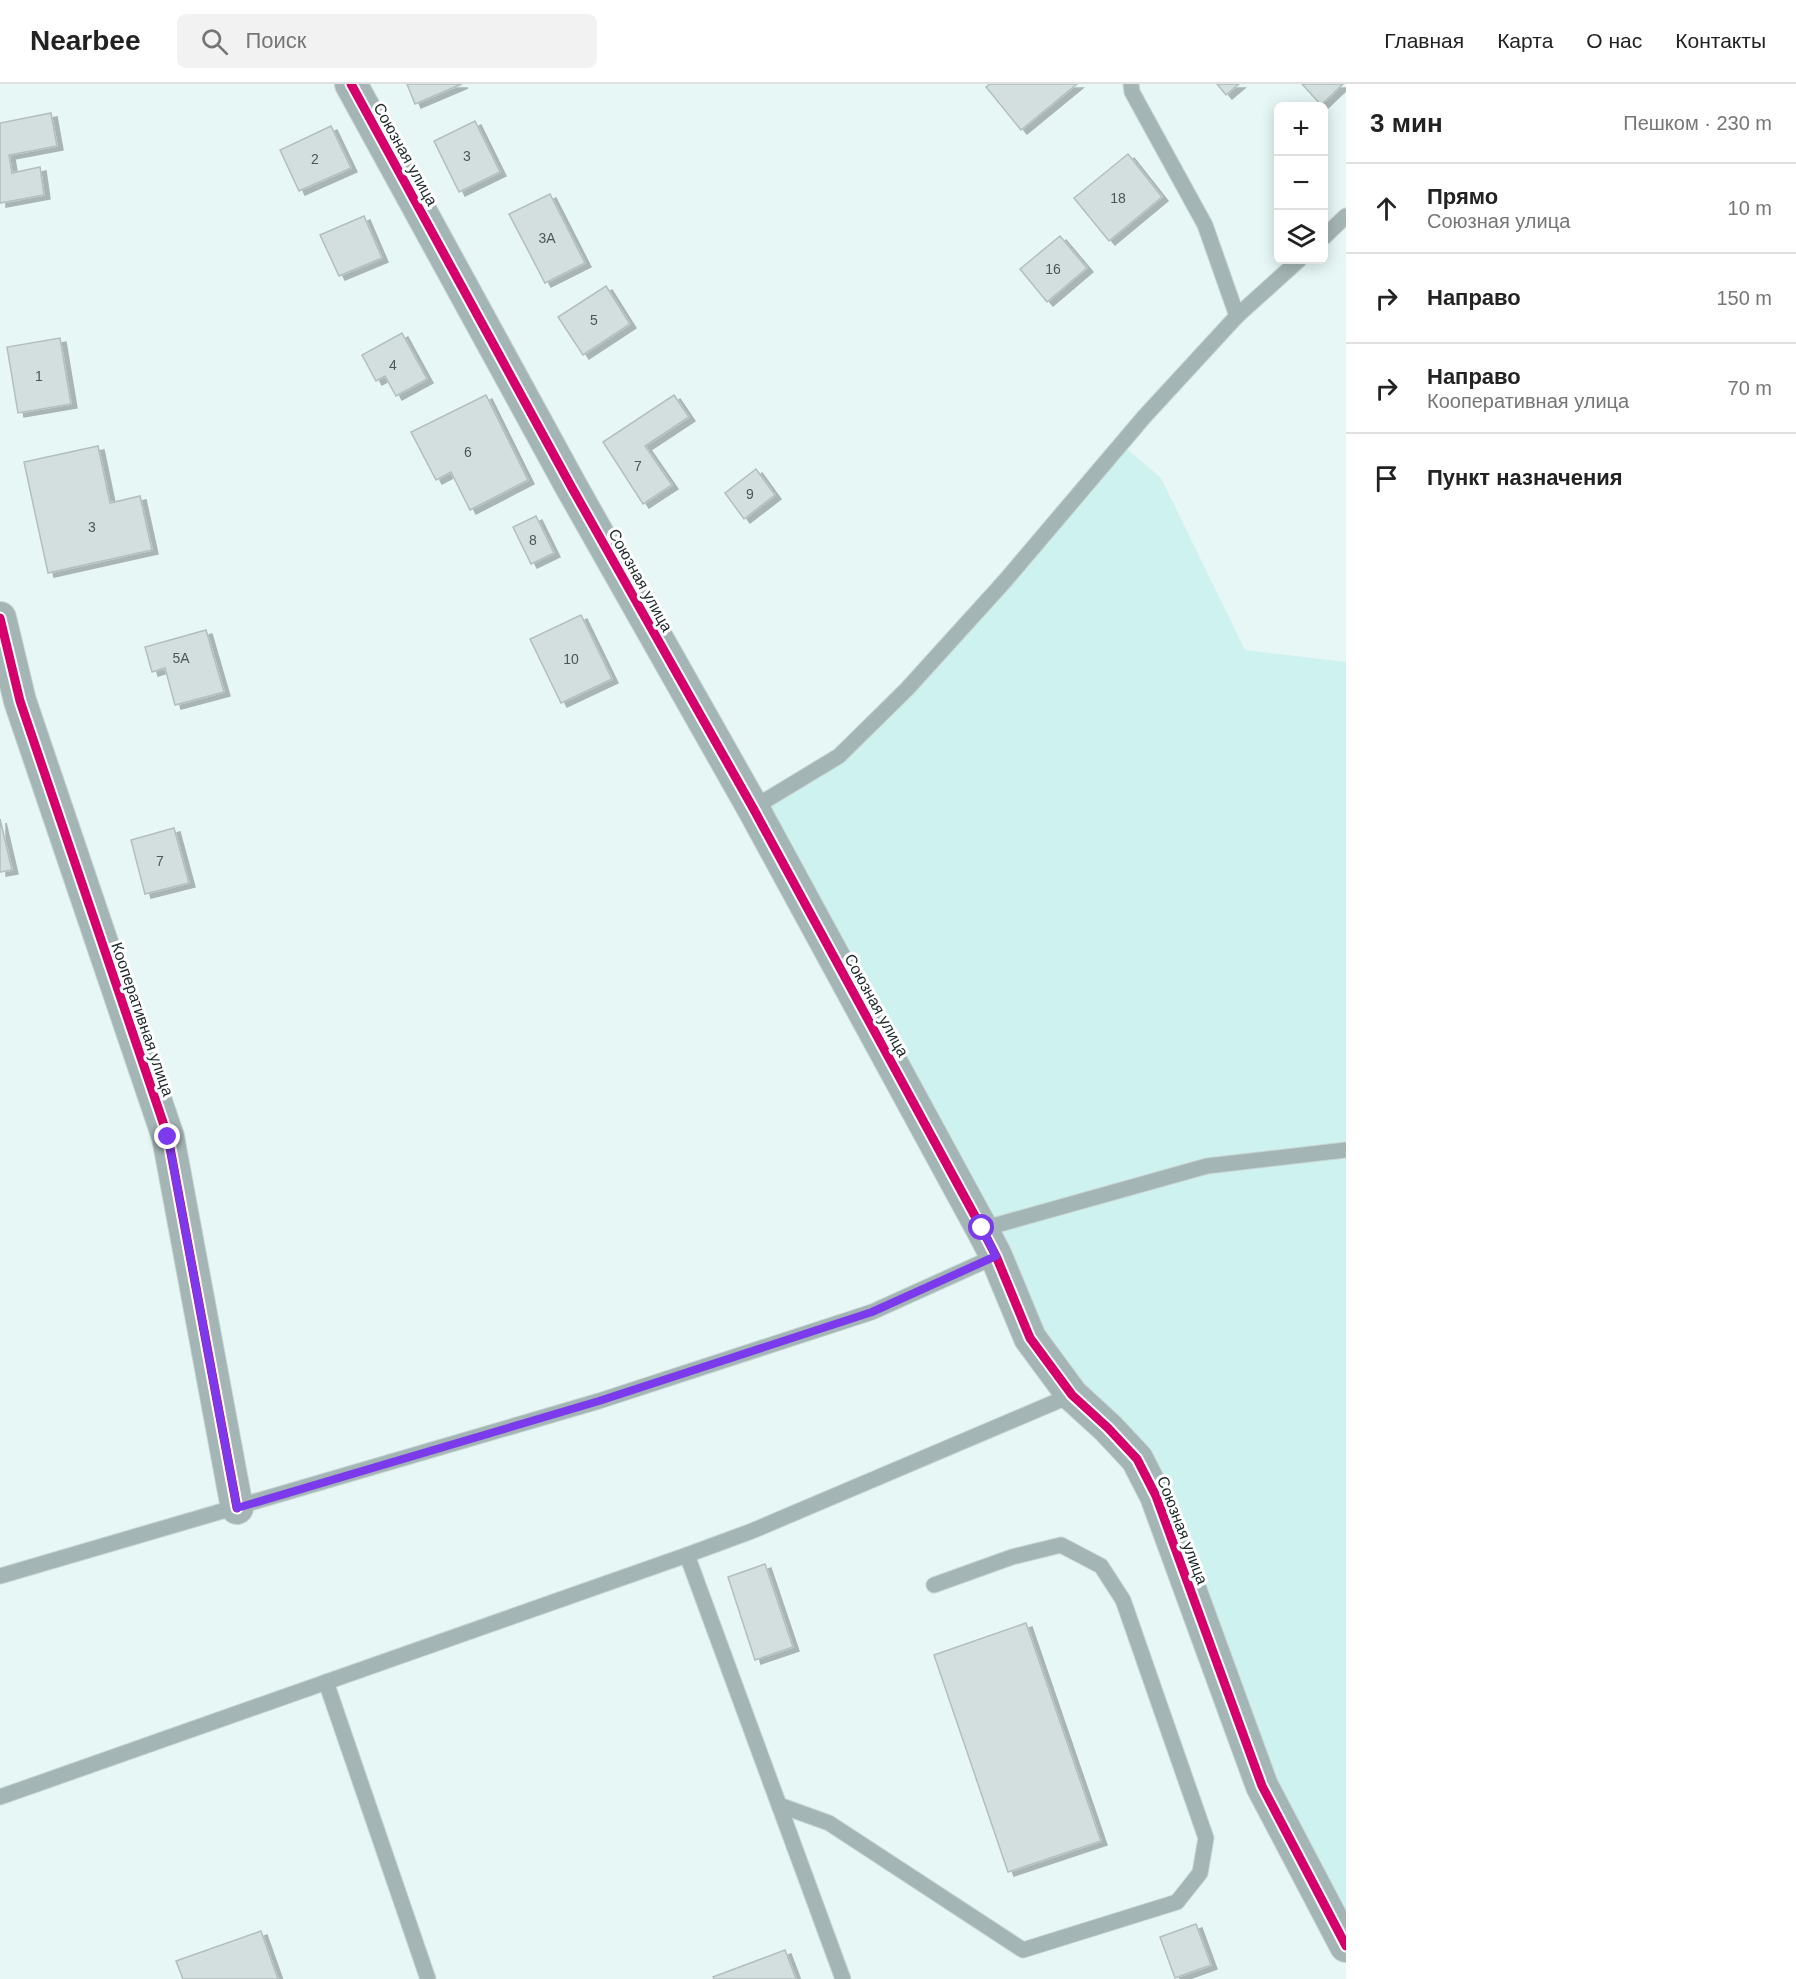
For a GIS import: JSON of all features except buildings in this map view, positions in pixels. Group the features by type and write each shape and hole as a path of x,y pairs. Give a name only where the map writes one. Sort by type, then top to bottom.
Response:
{"street":[{"name":"Союзная улица","path":"351,84 572,488 753,808 989,1242 1030,1338 1072,1395 1137,1459 1156,1496 1262,1786 1346,1946"},
{"name":"Кооперативная улица","path":"0,618 10,705 168,1137 237,1508"}],"lane":[{"path":"1131,84 1132,92 1205,225 1237,316"},
{"path":"1328,232 1346,216"},
{"path":"753,808 839,756 907,689 1004,582 1144,417 1237,316 1295,264"},
{"path":"0,1576 599,1401 872,1312 989,1242 1207,1166 1346,1150"},
{"path":"0,1797 752,1531 1072,1395"},
{"path":"780,1805 829,1823 1023,1950 1177,1902 1200,1873 1206,1839 1123,1600 1101,1566 1061,1545 1012,1557 934,1585"},
{"path":"687,1555 843,1979"},
{"path":"326,1682 428,1979"}],"shaded area":[{"path":"1121,444 1161,478 1245,650 1346,662 1346,1946 1156,1496 1072,1395 753,808 839,756"}],"cycle path":[{"path":"351,84 572,488 753,808 982,1229 996,1256 1030,1338 1072,1395 1137,1459 1156,1496 1262,1786 1346,1946"},
{"path":"0,618 20,701 168,1137 237,1508"}],"route":[{"path":"168,1137 237,1508 599,1401 872,1312 996,1256 982,1228"}]}
